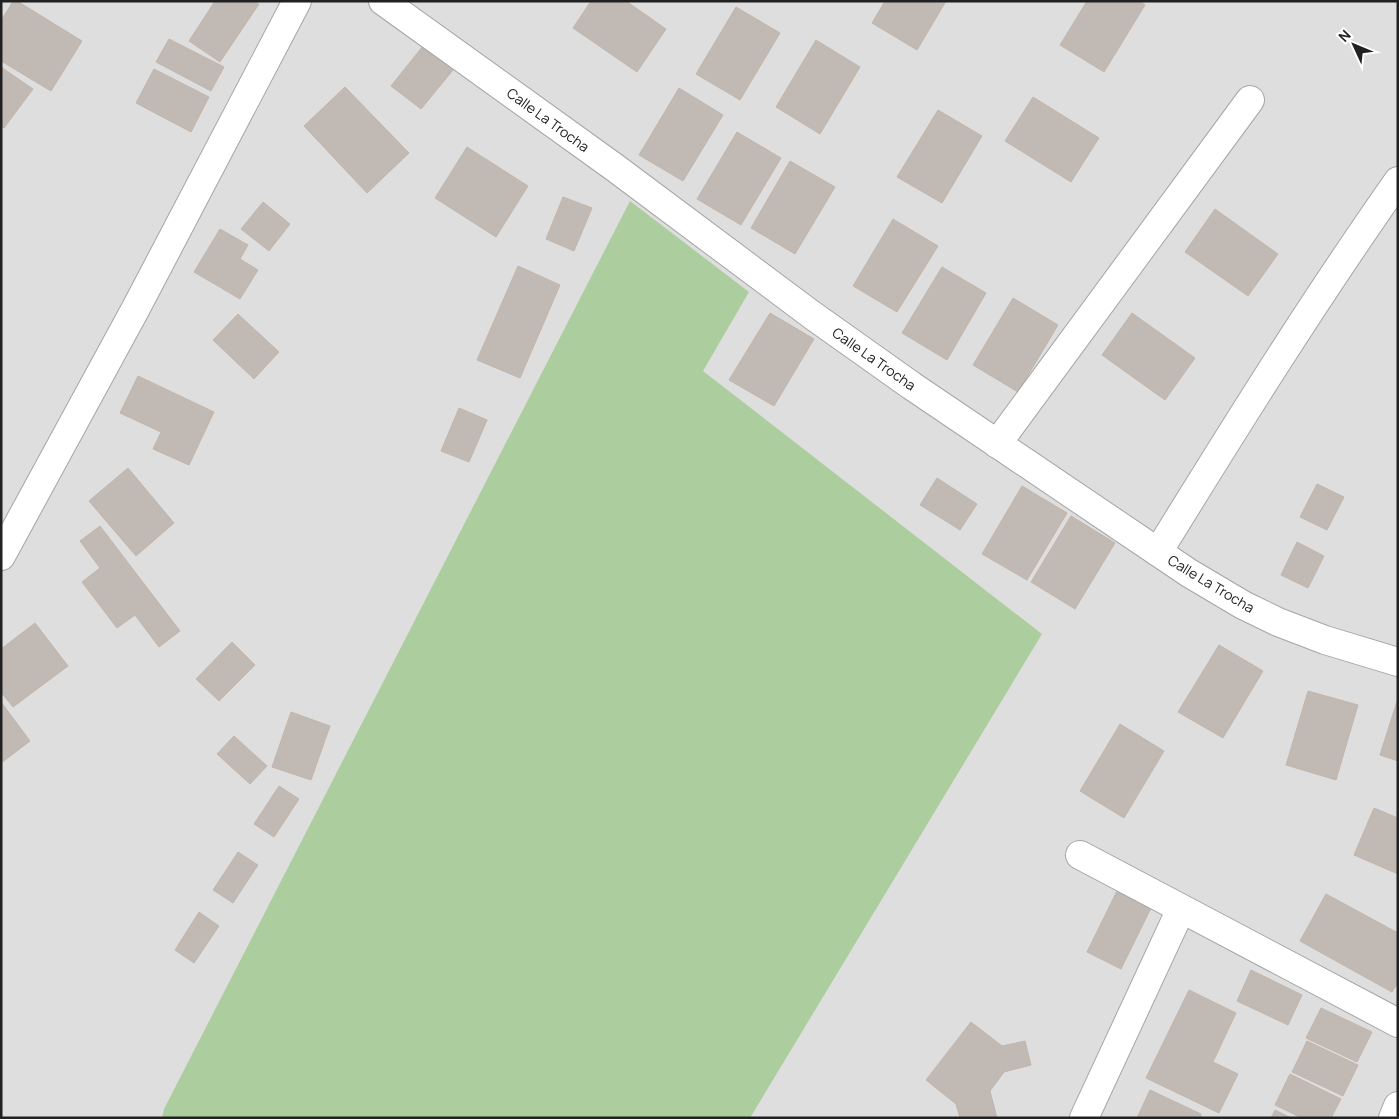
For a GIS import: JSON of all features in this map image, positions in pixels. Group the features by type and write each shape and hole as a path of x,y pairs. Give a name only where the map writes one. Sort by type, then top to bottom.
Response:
{"street":[{"path":"1,556 136,308 297,1"},
{"name":"Calle La Trocha","path":"383,1 600,157 812,315 912,386 1158,552 1218,591 1278,622 1325,640 1398,662"},
{"path":"997,444 1250,100"},
{"path":"1158,552 1257,392 1398,181"},
{"path":"1080,855 1398,1023"},
{"path":"1084,1118 1181,909"},
{"path":"1393,1118 1398,1106"}],"shaded area":[{"path":"1,1 1398,1 1398,1118 1,1118"}],"green space":[{"path":"630,201 749,292 703,371 1042,634 750,1118 162,1118 164,1109"}],"building":[{"path":"13,1 17,1 82,41 51,91 1,61 1,21"},
{"path":"215,1 254,1 259,4 220,62 189,41"},
{"path":"591,1 626,1 666,29 637,72 573,28"},
{"path":"885,1 946,1 917,50 872,23"},
{"path":"1087,1 1139,1 1145,5 1104,72 1060,45"},
{"path":"736,7 780,33 740,100 696,74"},
{"path":"169,39 224,67 211,91 156,62"},
{"path":"816,40 860,67 820,134 776,107"},
{"path":"423,46 453,70 421,109 391,86"},
{"path":"1,67 33,89 4,128 1,126"},
{"path":"154,69 209,97 191,132 136,103"},
{"path":"345,87 409,153 367,193 304,126"},
{"path":"679,88 723,115 683,181 639,155"},
{"path":"1033,97 1099,138 1071,182 1005,141"},
{"path":"938,110 982,136 942,203 897,177"},
{"path":"737,132 781,158 741,225 697,199"},
{"path":"467,147 528,186 496,237 435,198"},
{"path":"790,161 835,187 795,254 751,228"},
{"path":"563,197 592,208 574,251 546,239"},
{"path":"263,202 290,224 269,251 241,229"},
{"path":"1215,209 1278,254 1248,296 1185,252"},
{"path":"893,219 938,246 897,312 853,286"},
{"path":"220,229 248,245 240,259 258,270 240,299 194,272"},
{"path":"518,266 560,285 520,378 477,360"},
{"path":"942,267 986,293 947,360 902,333"},
{"path":"1013,298 1058,325 1018,392 973,365"},
{"path":"770,313 814,339 774,406 729,380"},
{"path":"1132,313 1195,358 1165,400 1102,355"},
{"path":"238,314 279,352 254,379 213,340"},
{"path":"138,376 214,412 189,465 153,449 161,432 120,413"},
{"path":"459,408 487,420 469,462 441,451"},
{"path":"128,468 174,523 136,556 89,501"},
{"path":"937,478 977,504 960,530 920,505"},
{"path":"1317,484 1344,497 1327,530 1300,517"},
{"path":"1022,486 1067,513 1027,580 982,554"},
{"path":"1071,516 1115,543 1075,609 1031,582"},
{"path":"100,526 180,631 159,647 135,615 117,628 82,582 100,568 80,541"},
{"path":"1297,542 1324,556 1308,588 1281,575"},
{"path":"35,623 68,666 13,707 1,692 1,649"},
{"path":"232,642 255,665 219,701 196,679"},
{"path":"1219,645 1263,671 1223,738 1178,712"},
{"path":"1308,691 1358,705 1336,780 1286,765"},
{"path":"1398,698 1398,761 1380,755"},
{"path":"1,702 30,741 1,763"},
{"path":"291,712 330,726 311,780 272,767"},
{"path":"1120,724 1164,751 1124,818 1080,791"},
{"path":"234,736 267,766 250,784 217,754"},
{"path":"279,786 299,799 274,837 254,824"},
{"path":"1374,808 1398,818 1398,874 1354,855"},
{"path":"238,852 258,865 233,903 213,890"},
{"path":"1117,891 1151,908 1121,969 1087,952"},
{"path":"1326,894 1398,933 1398,982 1392,992 1300,941"},
{"path":"199,912 219,926 194,963 175,950"},
{"path":"1251,970 1302,995 1288,1025 1237,1001"},
{"path":"1189,990 1236,1013 1213,1062 1238,1074 1219,1113 1146,1078"},
{"path":"1321,1008 1372,1032 1357,1062 1306,1038"},
{"path":"971,1022 1002,1046 1025,1041 1031,1065 1004,1072 990,1091 997,1118 960,1118 956,1104 926,1080"},
{"path":"1307,1041 1358,1065 1343,1096 1292,1072"},
{"path":"1290,1074 1341,1099 1331,1118 1302,1118 1275,1105"},
{"path":"1150,1090 1201,1114 1200,1118 1137,1118"},
{"path":"1275,1110 1291,1118 1271,1118"}]}
